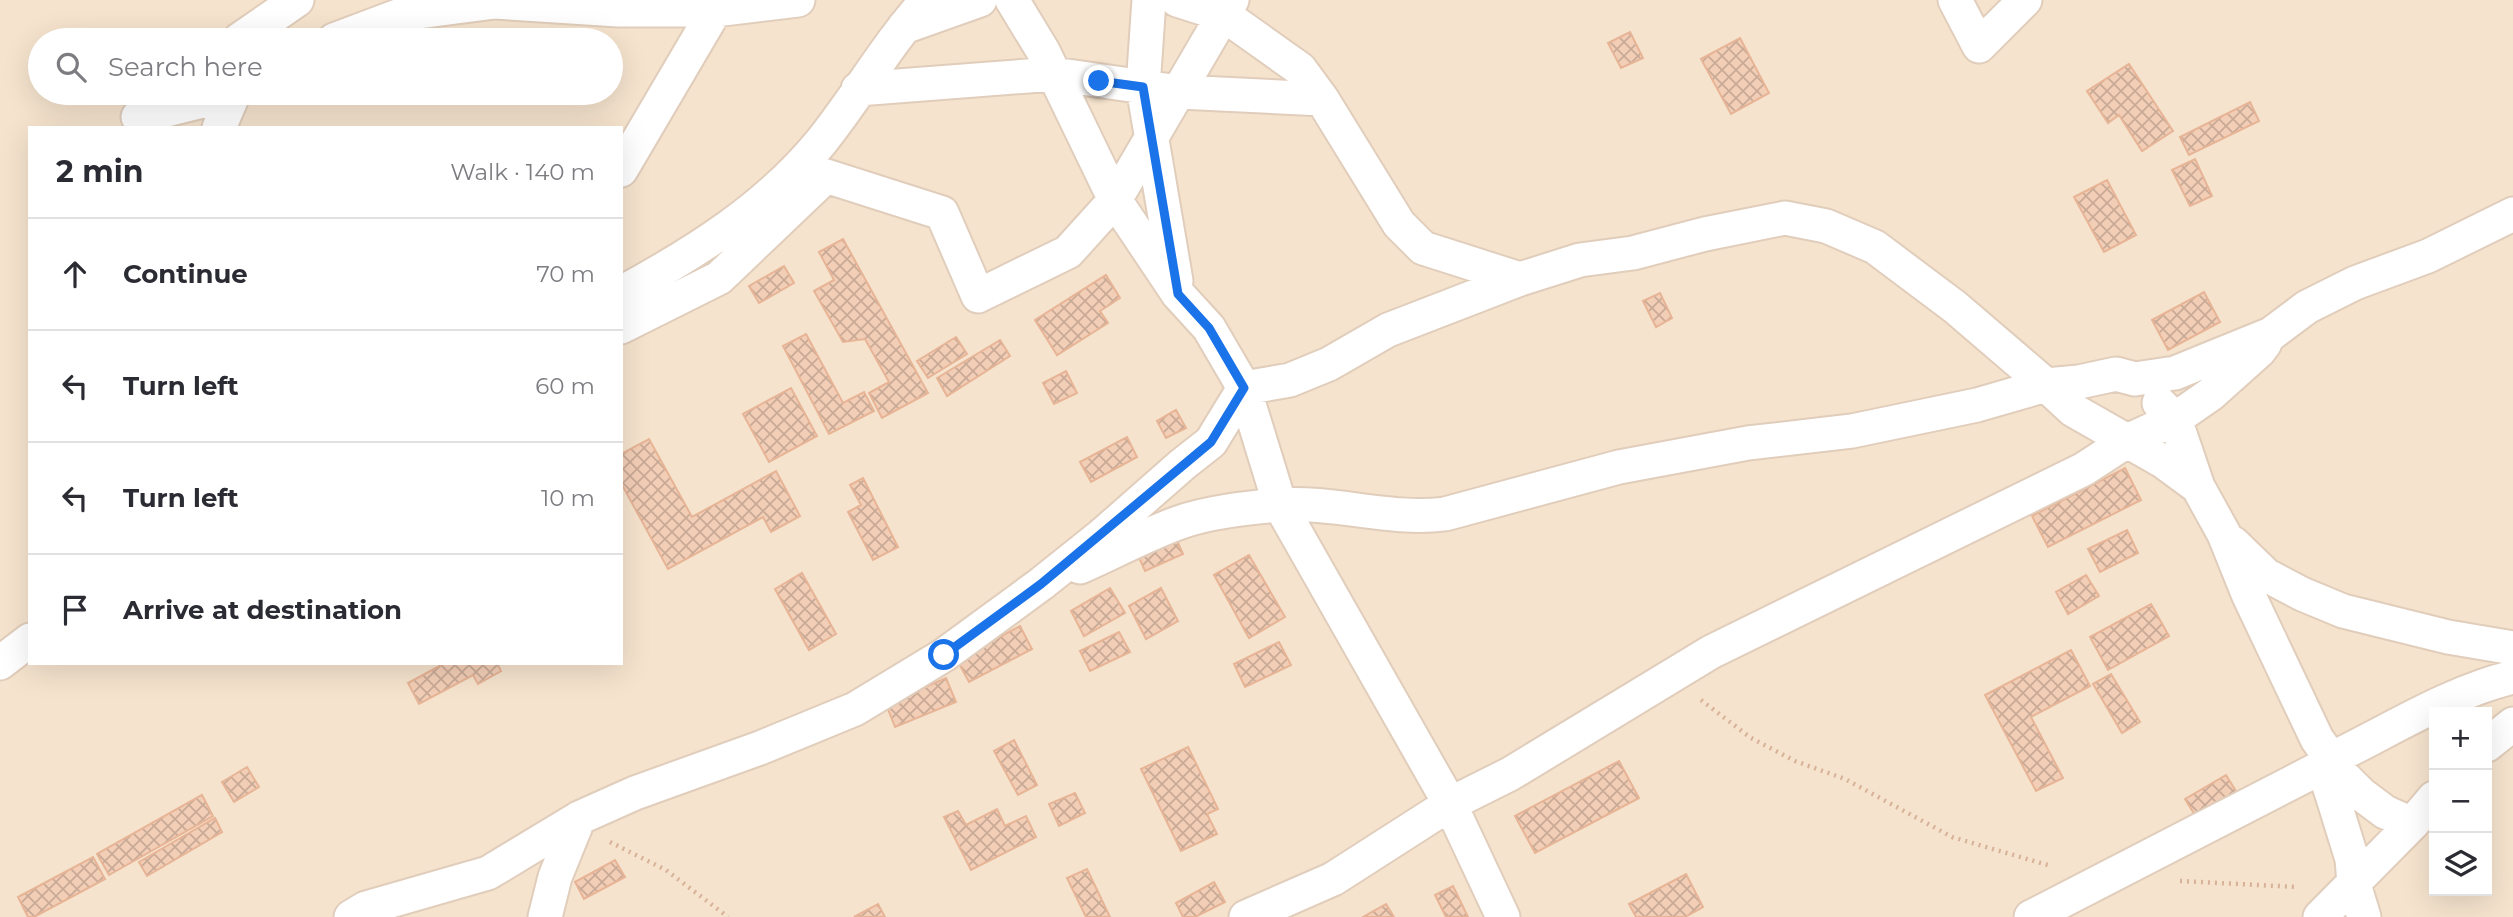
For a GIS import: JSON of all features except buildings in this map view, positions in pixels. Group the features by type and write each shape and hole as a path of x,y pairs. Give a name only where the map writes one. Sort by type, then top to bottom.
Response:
{"street":[{"path":"258,25 297,0"},
{"path":"366,28 403,14 495,2 618,10 798,0"},
{"path":"623,292 722,233 778,187 821,142 902,28 927,0"},
{"path":"902,28 980,0"},
{"path":"1012,0 1054,74 1115,200 1178,294 1209,328 1244,388 1280,505 1450,804 1503,917"},
{"path":"1149,0 1143,87 1178,294"},
{"path":"1177,0 1228,7 1300,69 1322,99 1399,224 1423,248 1520,279"},
{"path":"1955,0 1979,46 2025,0"},
{"path":"623,167 718,5"},
{"path":"623,326 719,278 826,176 942,213 978,296 1068,252 1115,200 1228,7"},
{"path":"858,89 1054,74 1179,92 1322,99"},
{"path":"154,105 138,117 186,105"},
{"path":"220,126 229,105"},
{"path":"1041,584 1179,522 1215,514 1280,505 1321,506 1422,517 1445,514 1619,467 1748,443 1852,431 1977,405 2046,384 2079,382 2116,374 2135,379 2175,373 2271,334 2306,307 2354,283 2428,256 2513,214"},
{"path":"351,917 366,908 488,873 579,818 635,793 760,748 855,709 944,655 1041,584 1211,442 1244,388 1290,380 1329,364 1388,330 1520,279 1580,260 1633,253 1705,234 1785,218 1826,226 1875,247 1955,307 2073,410 2164,462 2198,487"},
{"path":"1246,917 1333,879 1450,804 1510,774 1711,652 2084,469 2127,440 2175,419 2211,394 2259,351 2271,334"},
{"path":"2135,379 2175,419 2198,487 2224,534 2249,596 2317,739 2352,859 2354,884 2364,917"},
{"path":"2224,534 2266,575 2343,611 2448,637 2513,648"},
{"path":"0,663 28,642"},
{"path":"2031,917 2433,707 2496,681 2513,677"},
{"path":"2492,741 2513,724"},
{"path":"2325,764 2385,812 2412,824"},
{"path":"2320,917 2429,804"},
{"path":"545,917 555,877 579,818"}],"path":[{"path":"1661,684 1690,692 1751,738 1794,761 1845,779 1952,837 2102,880"},
{"path":"579,818 592,831 641,859 667,870 728,917"},
{"path":"2169,882 2204,881 2282,888 2354,884"}],"shaded area":[{"path":"0,0 2513,0 2513,917 0,917"}],"route":[{"path":"944,655 1041,584 1211,442 1244,388 1209,328 1178,294 1143,87 1099,81"}]}
